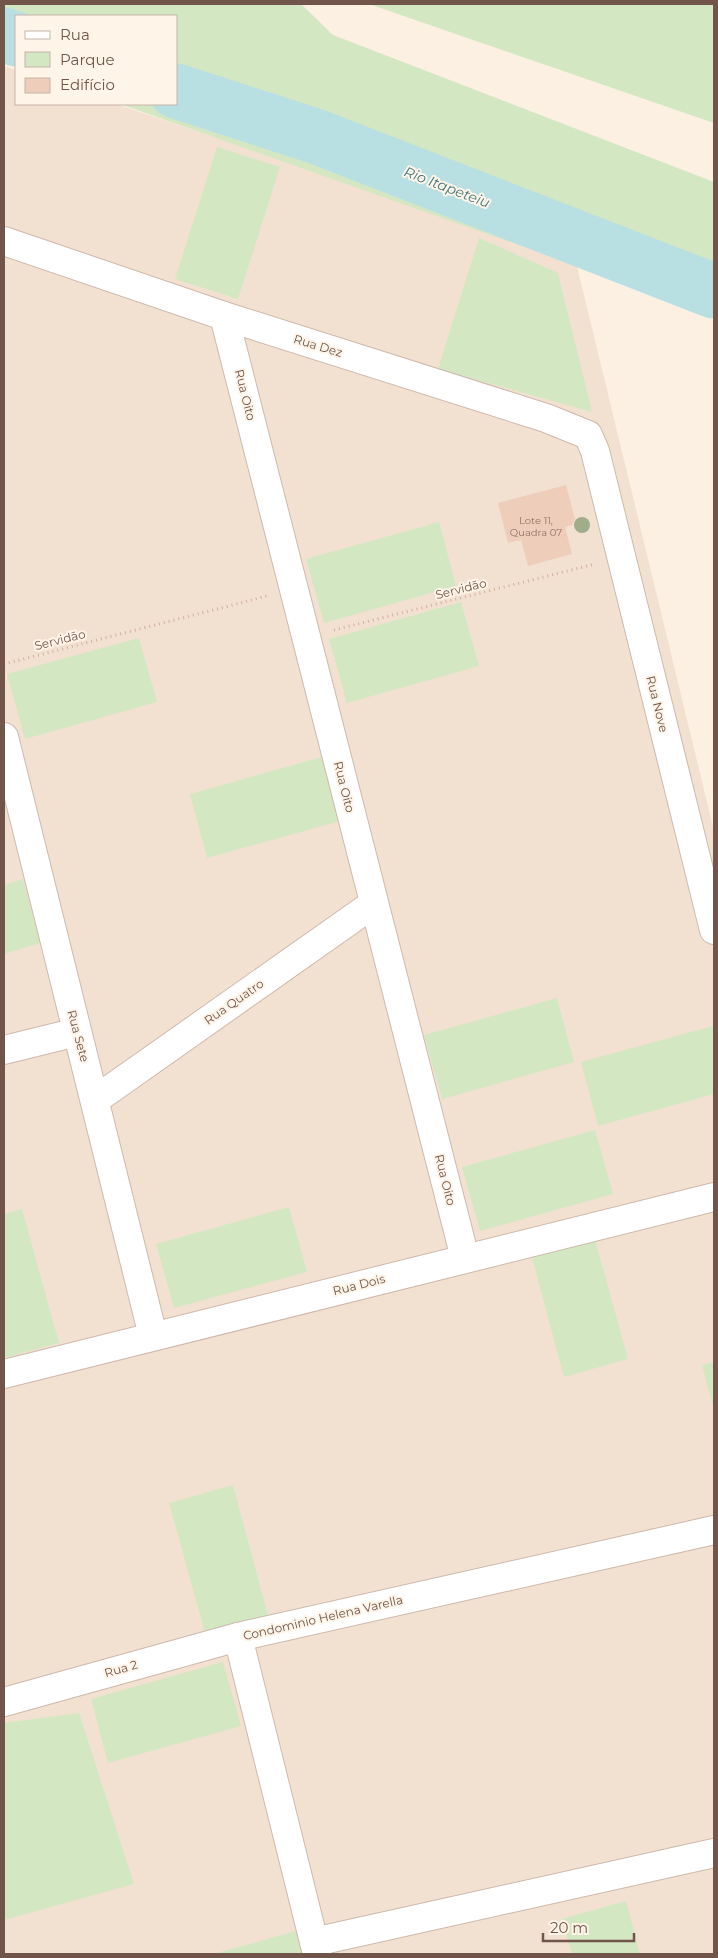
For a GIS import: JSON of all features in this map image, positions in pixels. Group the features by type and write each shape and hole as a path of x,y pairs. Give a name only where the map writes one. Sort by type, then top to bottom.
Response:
{"street":[{"name":"Rua Dez","path":"4,241 224,316 546,418 578,430 588,435 591,441 601,479"},
{"name":"Rua Oito","path":"224,316 465,1258"},
{"name":"Rua Nove","path":"601,479 714,930"},
{"name":"Rua Sete","path":"4,737 153,1336"},
{"name":"Rua Quatro","path":"95,1100 373,904"},
{"path":"4,1050 77,1032"},
{"name":"Rua Dois","path":"4,1374 714,1197"},
{"name":"Condominio Helena Varella","path":"714,1530 238,1636 316,1948 714,1853"},
{"name":"Rua 2","path":"4,1702 238,1636"}],"path":[{"name":"Servidão","path":"307,637 620,558"},
{"name":"Servidão","path":"4,664 294,589"}],"shaded area":[{"path":"4,66 15,70 15,105 119,105 575,258 714,831 714,1954 4,1954"}],"green space":[{"path":"4,4 301,4 333,35 714,182 714,314 123,105 178,105 178,15 15,15 15,67 4,63"},
{"path":"369,4 714,4 714,123"},
{"path":"217,147 280,167 238,299 175,279"},
{"path":"479,238 558,273 592,412 438,369"},
{"path":"439,522 456,586 324,623 306,559"},
{"path":"461,602 479,666 347,703 329,639"},
{"path":"139,638 157,702 25,739 7,674"},
{"path":"322,757 340,821 207,858 190,794"},
{"path":"23,879 40,943 4,954 4,885"},
{"path":"557,998 574,1062 442,1099 424,1035"},
{"path":"713,1026 714,1094 598,1126 581,1062"},
{"path":"595,1130 613,1194 480,1231 462,1167"},
{"path":"289,1207 307,1272 174,1308 156,1244"},
{"path":"22,1209 59,1343 4,1358 4,1214"},
{"path":"591,1225 628,1359 564,1377 528,1243"},
{"path":"714,1362 714,1410 702,1365"},
{"path":"233,1485 269,1619 206,1636 169,1503"},
{"path":"223,1662 241,1726 108,1763 91,1699"},
{"path":"79,1713 134,1884 4,1920 4,1723"},
{"path":"626,1901 640,1954 572,1954 562,1919"},
{"path":"300,1930 307,1954 213,1954"}],"building":[{"path":"566,485 575,519 572,525 565,527 572,554 528,566 521,540 508,543 498,503"}],"waterway":[{"name":"Rio Itapeteiu","path":"4,35 15,39"},
{"name":"Rio Itapeteiu","path":"178,92 315,136 714,291"}]}
